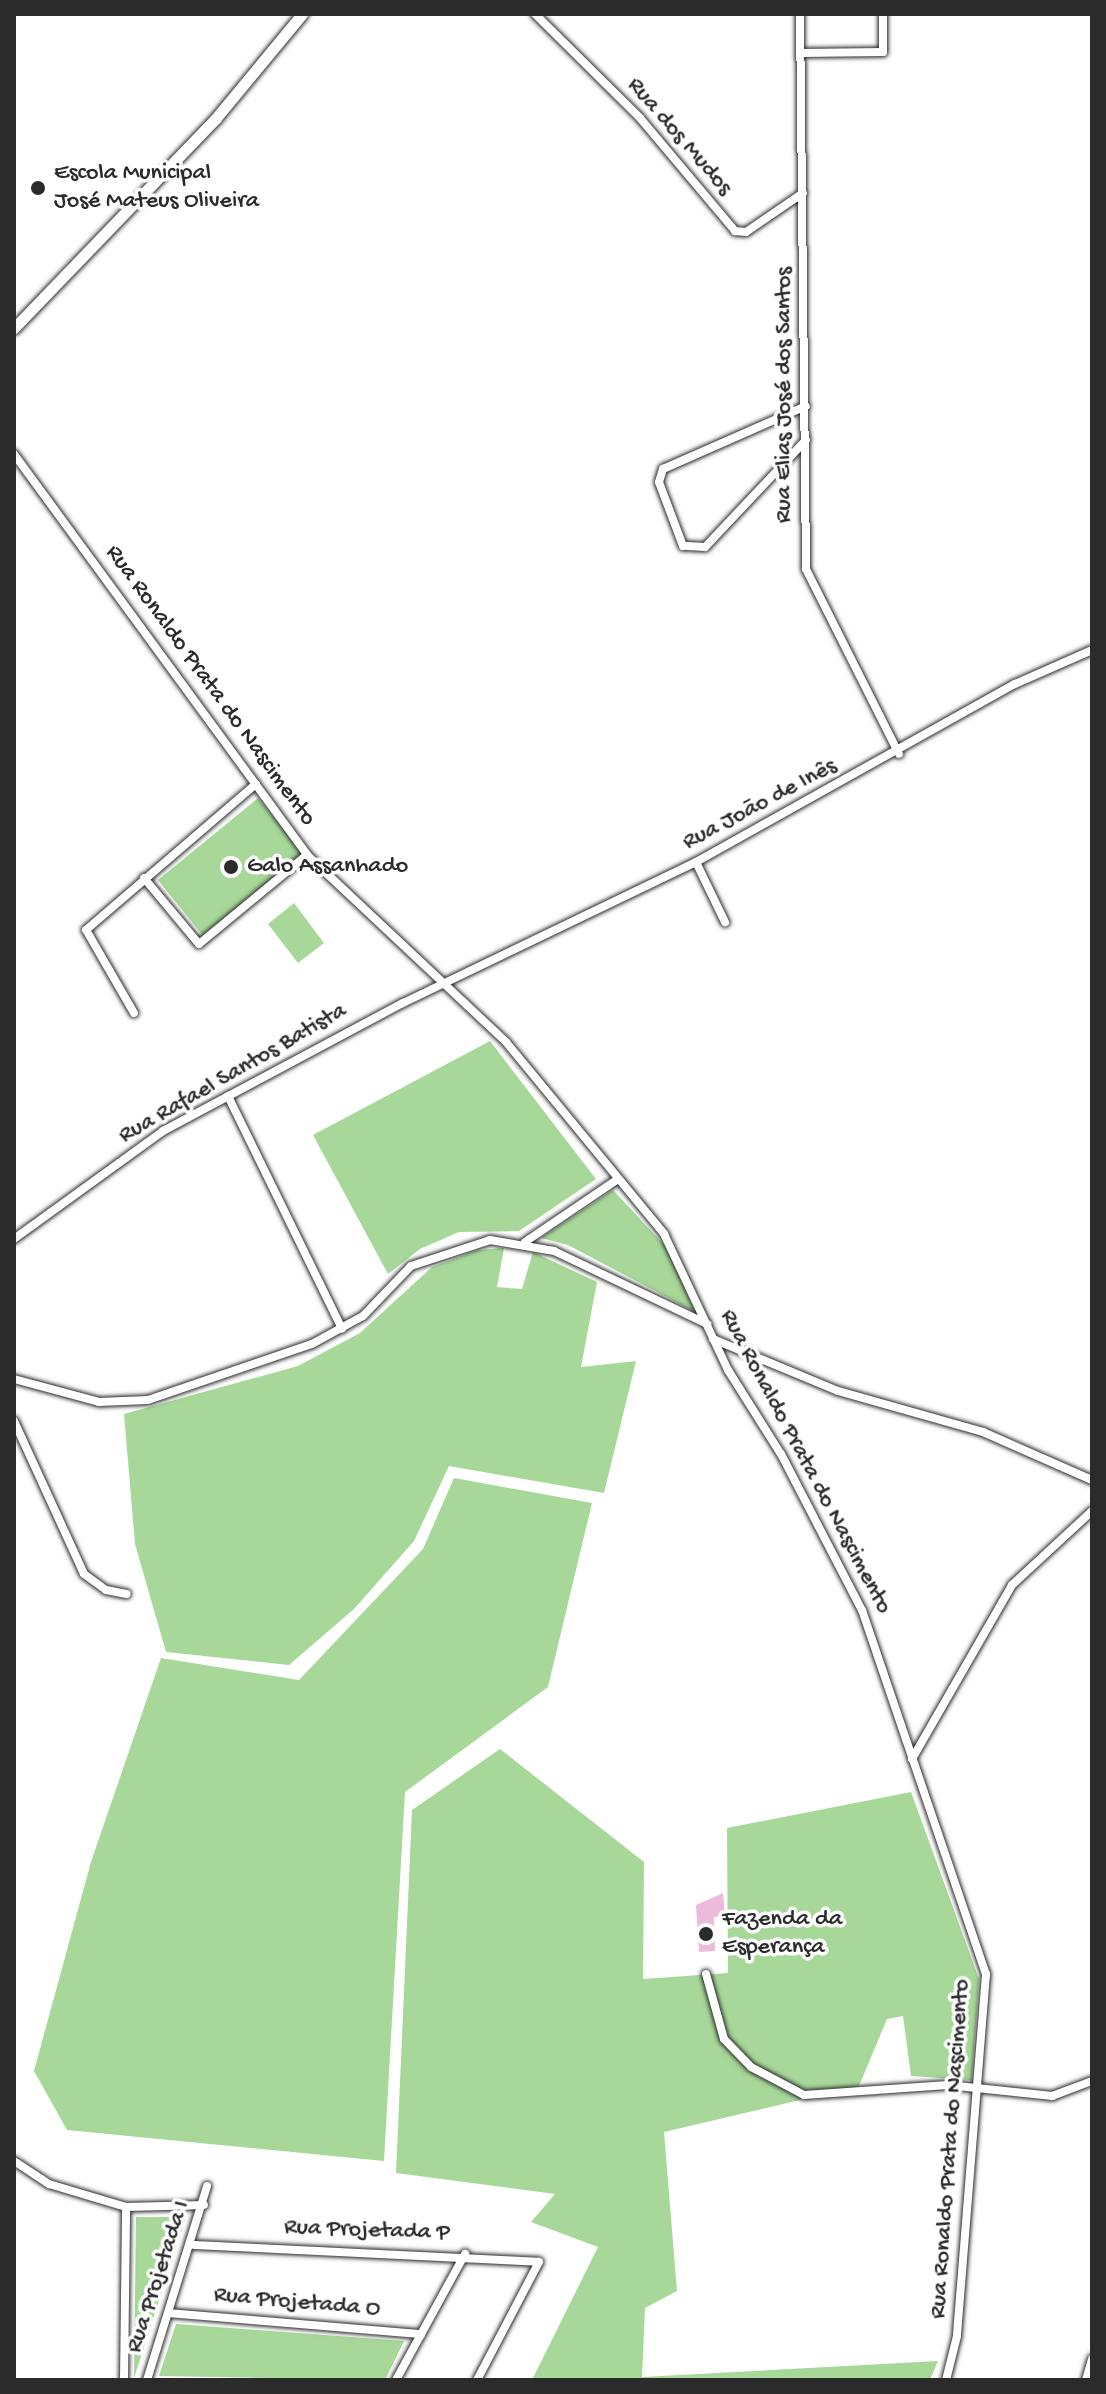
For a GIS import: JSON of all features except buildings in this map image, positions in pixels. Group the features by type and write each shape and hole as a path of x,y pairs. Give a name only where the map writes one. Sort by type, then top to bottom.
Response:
{"main road":[{"path":"14,328 216,118 302,14"}],"street":[{"name":"Rua dos Mudos","path":"535,14 640,118 735,231 746,232 803,193"},
{"name":"Rua Elias José dos Santos","path":"800,14 808,579 899,754"},
{"path":"801,53 878,54 883,14"},
{"path":"806,406 659,473 677,536 688,550 705,547 806,439"},
{"name":"Rua Ronaldo Prata do Nascimento","path":"14,454 307,855 441,985 506,1042 682,1262 712,1339 862,1610 984,1964 957,2336 946,2380"},
{"name":"Rua João de Inês","path":"441,985 696,862 899,754 1015,684 1092,650"},
{"path":"134,1013 87,941 89,926 256,784"},
{"path":"144,878 199,944 307,855"},
{"path":"696,862 725,922"},
{"name":"Rua Rafael Santos Batista","path":"14,1239 163,1131 441,985"},
{"path":"228,1096 342,1329"},
{"path":"525,1242 615,1181"},
{"path":"14,1379 99,1402 136,1402 303,1348 342,1329 425,1258 472,1243 525,1242 707,1324"},
{"path":"712,1339 838,1391 983,1432 1092,1480"},
{"path":"14,1421 84,1574 106,1590 127,1594"},
{"path":"912,1760 1012,1585 1092,1511"},
{"path":"706,1974 724,2039 751,2067 792,2092 821,2097 879,2088 977,2086 1052,2096 1092,2081"},
{"path":"14,2161 49,2184 126,2207 204,2205"},
{"name":"Rua Projetada I","path":"147,2380 194,2245 207,2186"},
{"path":"124,2380 126,2207"},
{"name":"Rua Projetada P","path":"194,2245 465,2254 539,2262 477,2380"},
{"path":"396,2380 465,2254"},
{"name":"Rua Projetada O","path":"169,2313 421,2334"},
{"path":"1086,2380 1092,2359"}],"green space":[{"name":"Galo Assanhado","path":"258,798 304,855 204,937 158,880"},
{"path":"294,903 324,943 298,963 268,924"},
{"path":"490,1041 596,1179 519,1231 459,1232 420,1249 388,1274 313,1135"},
{"path":"613,1190 667,1248 695,1312 568,1245 541,1238"},
{"path":"504,1248 497,1287 522,1289 533,1252 597,1282 581,1367 636,1361 604,1493 449,1466 414,1541 354,1609 289,1665 166,1652 135,1544 124,1414 298,1366 360,1333 432,1267 478,1250"},
{"path":"454,1478 592,1503 548,1687 405,1792 384,2161 67,2130 34,2071 91,1862 161,1658 299,1680 423,1549"},
{"path":"500,1749 644,1862 643,1979 728,1973 727,1828 911,1792 979,1979 972,2080 911,2076 903,2016 887,2019 859,2086 664,2132 677,2291 645,2308 642,2377 938,2361 930,2380 532,2380 598,2247 531,2222 555,2194 396,2173 412,1810"},
{"path":"136,2217 186,2217 134,2378"},
{"path":"176,2324 404,2341 385,2380 159,2376"}],"place":[{"name":"Escola Municipal José Mateus Oliveira","path":"38,188"},
{"name":"Galo Assanhado","path":"231,867"},
{"name":"Fazenda da Esperança","path":"706,1934"}]}
